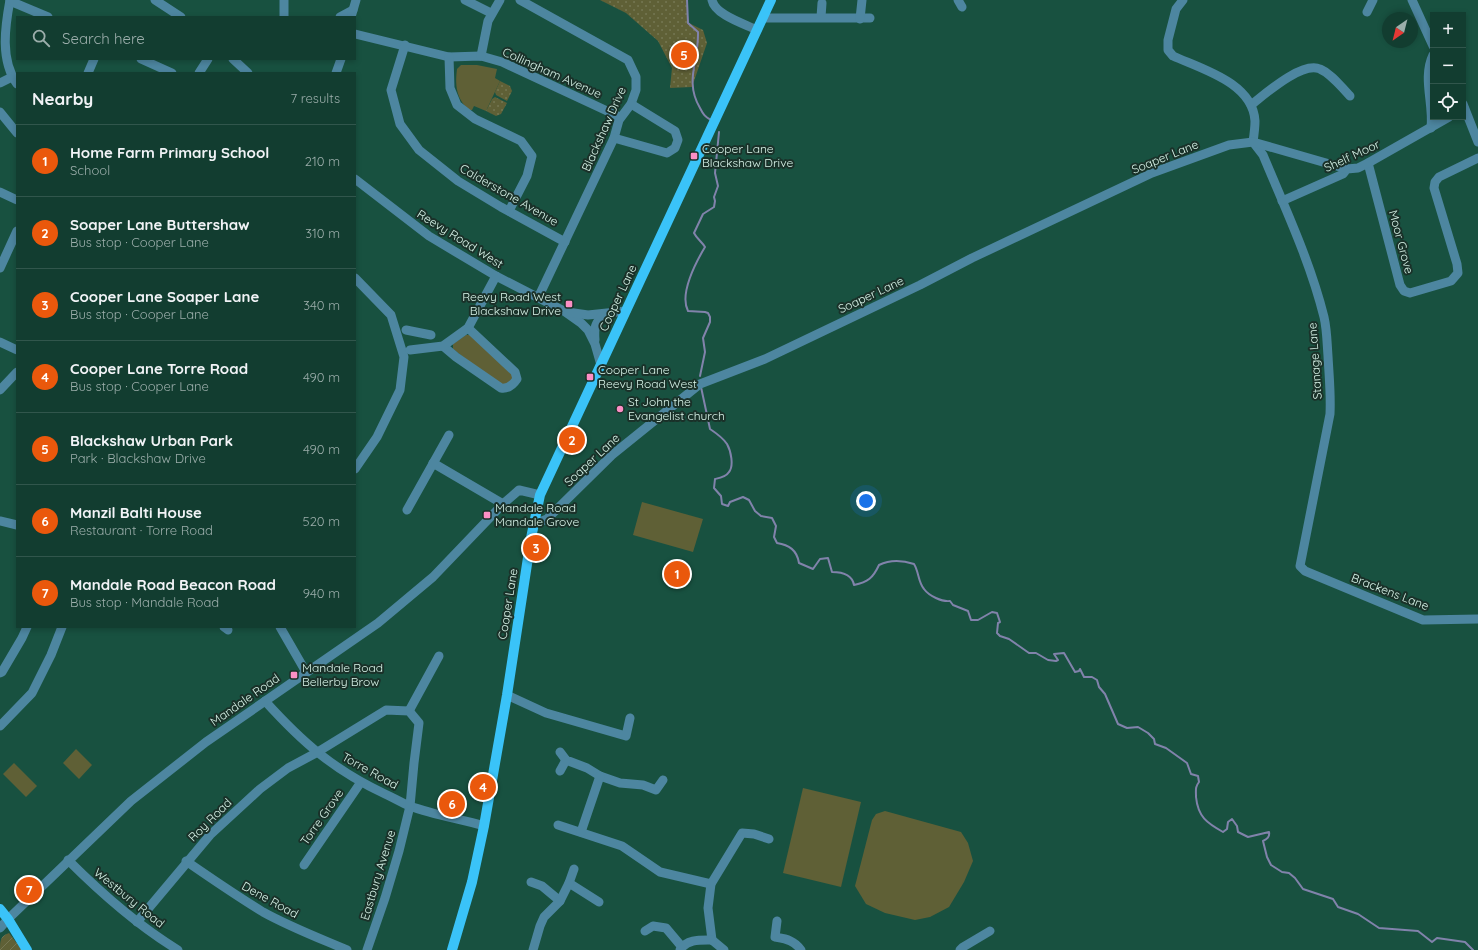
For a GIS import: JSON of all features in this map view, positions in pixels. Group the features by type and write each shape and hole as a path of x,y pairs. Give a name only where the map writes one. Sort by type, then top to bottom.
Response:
{"main road":[{"name":"Cooper Lane","path":"452,950 472,882 484,826 507,695 534,523 540,495 771,0"},
{"path":"0,909 8,918 27,950"}],"street":[{"path":"0,83 15,80 7,60 4,40 10,0 46,16"},
{"path":"155,0 179,16"},
{"path":"284,0 284,16"},
{"path":"352,14 356,0"},
{"path":"465,0 491,13"},
{"path":"481,56 488,21 491,13 500,0"},
{"name":"Blackshaw Drive","path":"520,0 628,60 636,77 636,90 631,104 620,117 614,138 538,298"},
{"path":"712,0 720,12 757,30"},
{"path":"860,18 862,0"},
{"path":"1183,0 1176,9 1168,40 1168,50 1173,56 1229,81 1240,89 1251,105 1255,120 1253,142 1347,169"},
{"path":"1367,12 1373,0"},
{"path":"1412,0 1430,39"},
{"path":"821,17 822,3"},
{"path":"763,18 870,18"},
{"name":"Collingham Avenue","path":"356,34 449,57 481,56 502,62 620,117"},
{"name":"Calderstone Avenue","path":"405,46 392,90 400,124 419,150 458,181 508,211 565,242"},
{"path":"449,57 450,88 457,105 475,120 521,141 532,156 527,176 508,211"},
{"path":"88,72 94,60"},
{"path":"143,60 170,72"},
{"path":"200,72 207,60"},
{"path":"234,60 247,72"},
{"path":"336,72 341,60"},
{"path":"1430,62 1428,66 1428,82 1432,117 1431,128"},
{"path":"1251,105 1297,72 1308,68 1319,68 1329,75 1350,96"},
{"path":"614,138 667,153 675,148 678,140 675,131 631,104"},
{"path":"0,112 16,132"},
{"path":"1466,112 1478,142"},
{"name":"Shelf Moor","path":"1282,201 1343,174 1347,169 1358,168 1444,120"},
{"name":"Stanage Lane","path":"1253,142 1263,155 1304,254 1324,318 1331,394 1328,426 1318,466 1300,566"},
{"name":"Soaper Lane","path":"534,523 547,520 612,455 700,384 764,359 1152,173 1230,145 1253,142"},
{"name":"Moor Grove","path":"1368,163 1400,285 1404,291 1410,293 1451,281 1458,272 1457,264 1434,188 1435,182 1439,177 1478,158"},
{"name":"Reevy Road West","path":"356,179 429,236 496,276 564,311"},
{"path":"0,192 16,200"},
{"path":"1,262 16,235"},
{"path":"418,333 413,350 443,346 468,328 496,276"},
{"path":"356,279 391,315 404,357 400,390 377,437 356,468"},
{"path":"564,311 588,315 626,311"},
{"path":"564,311 588,330 595,344 601,365"},
{"path":"595,344 594,330 596,322 604,314"},
{"path":"443,346 456,357 501,388 508,387 514,383 516,379 515,372 468,328"},
{"path":"406,330 431,335"},
{"path":"0,342 16,350"},
{"path":"0,390 16,373"},
{"path":"407,510 449,435"},
{"path":"434,462 503,504"},
{"name":"Mandale Road","path":"0,928 8,918 131,801 206,742 378,623 433,577 503,504 519,490 540,495"},
{"path":"0,521 16,525"},
{"name":"Brackens Lane","path":"1300,566 1305,571 1424,620 1478,619"},
{"path":"0,673 18,645 26,628"},
{"path":"0,726 32,693 51,655 62,628"},
{"path":"281,628 306,672"},
{"path":"409,711 440,656"},
{"path":"507,695 546,713 629,737 630,718"},
{"name":"Torre Road","path":"265,701 289,728 316,753 360,782 410,806 484,826"},
{"name":"Roy Road","path":"137,922 186,861 210,835 260,789 288,768 316,753 386,710 409,711"},
{"name":"Eastbury Avenue","path":"367,950 385,898 410,806 419,723 409,711"},
{"path":"560,752 566,760 587,768 600,776 620,783 643,785 656,790 663,780"},
{"path":"560,771 566,760"},
{"path":"581,832 600,776"},
{"name":"Torre Grove","path":"304,865 360,782"},
{"path":"555,825 622,846 660,872 711,884"},
{"path":"712,940 708,908 711,884 740,830 769,839"},
{"name":"Westbury Road","path":"68,860 100,892 137,922 178,950"},
{"name":"Dene Road","path":"186,861 229,891 265,912 311,935 347,950"},
{"path":"533,950 544,916 560,901 574,869"},
{"path":"531,882 542,886 560,901"},
{"path":"569,883 599,902"},
{"path":"777,921 775,937 790,940 796,943 800,950"},
{"path":"645,931 653,926 666,928 681,948 695,940 712,940 724,950"},
{"path":"960,950 990,931"}],"green space":[{"path":"600,0 686,0 689,23 703,30 707,43 692,87 670,88 672,68 658,41 626,13"},
{"path":"461,65 477,65 497,69 495,78 500,81 486,111 474,106 472,110 469,110 461,101 457,91 456,80 457,69"},
{"path":"500,81 510,86 512,91 507,101 496,95 495,92"},
{"path":"495,97 507,103 501,114 496,116 486,111 492,99"},
{"path":"466,335 471,335 499,361 514,377 512,382 504,386 489,377 453,349 453,344"},
{"path":"642,502 703,519 693,552 633,535"},
{"path":"76,749 92,765 79,779 63,763"},
{"path":"14,763 37,786 26,797 3,774"},
{"path":"803,788 861,802 841,887 783,873"},
{"path":"885,811 961,832 968,843 973,861 964,882 949,907 930,917 915,920 885,913 866,904 855,886 872,820 876,814"},
{"path":"9,933 22,950 0,950 1,939"}],"waterway":[{"path":"687,0 688,23 698,32 698,42 693,71 693,89 695,98 702,112 711,120"},
{"path":"700,376 705,352 703,338 710,322 710,317 708,313 705,312 688,311 686,296 690,278 705,247 694,233 703,214 714,207 714,197 718,186 715,173 719,132"},
{"path":"701,387 710,429 725,442 731,454 731,469 728,474 721,478 715,479 714,488 721,496 722,504 728,506 730,502 743,497 749,500 755,511 761,516 772,518 776,526 774,537 777,543 792,549 798,558 799,563 813,569 820,559 828,558 832,572 846,574 851,578 854,585 870,579 879,565 883,563 896,561 914,564 922,586 926,592 932,596 943,601 950,601 953,605 968,611 971,620 978,620 992,612 997,613 1000,622 998,623 997,633 1000,636 1009,639 1029,653 1036,653 1048,660 1056,661 1058,660 1054,654 1064,653 1075,672 1079,671 1080,669 1084,677 1092,677 1097,680 1099,687 1105,694 1118,724 1127,728 1138,727 1148,733 1154,739 1155,744 1166,748 1187,763 1191,774 1198,776 1199,782 1196,787 1196,797 1199,810 1204,819 1212,826 1223,832 1227,829 1228,822 1232,819 1237,826 1238,832 1248,837 1269,832 1268,838 1263,841 1267,857 1271,865 1282,872 1289,873 1295,878 1303,889 1333,899 1338,907 1358,914 1379,928 1418,931 1432,942 1437,938 1465,942 1473,950"}],"place":[{"name":"Blackshaw Urban Park","path":"684,55"},
{"name":"Cooper Lane Blackshaw Drive","path":"694,156"},
{"name":"Reevy Road West Blackshaw Drive","path":"569,304"},
{"name":"Cooper Lane Reevy Road West","path":"590,377"},
{"name":"St John the Evangelist church","path":"620,409"},
{"name":"Soaper Lane Buttershaw","path":"572,440"},
{"name":"Mandale Road Mandale Grove","path":"487,515"},
{"name":"Cooper Lane Soaper Lane","path":"536,548"},
{"name":"Home Farm Primary School","path":"677,574"},
{"name":"Mandale Road Bellerby Brow","path":"294,675"},
{"name":"Cooper Lane Torre Road","path":"483,787"},
{"name":"Manzil Balti House","path":"452,804"},
{"name":"Mandale Road Beacon Road","path":"29,890"}]}
